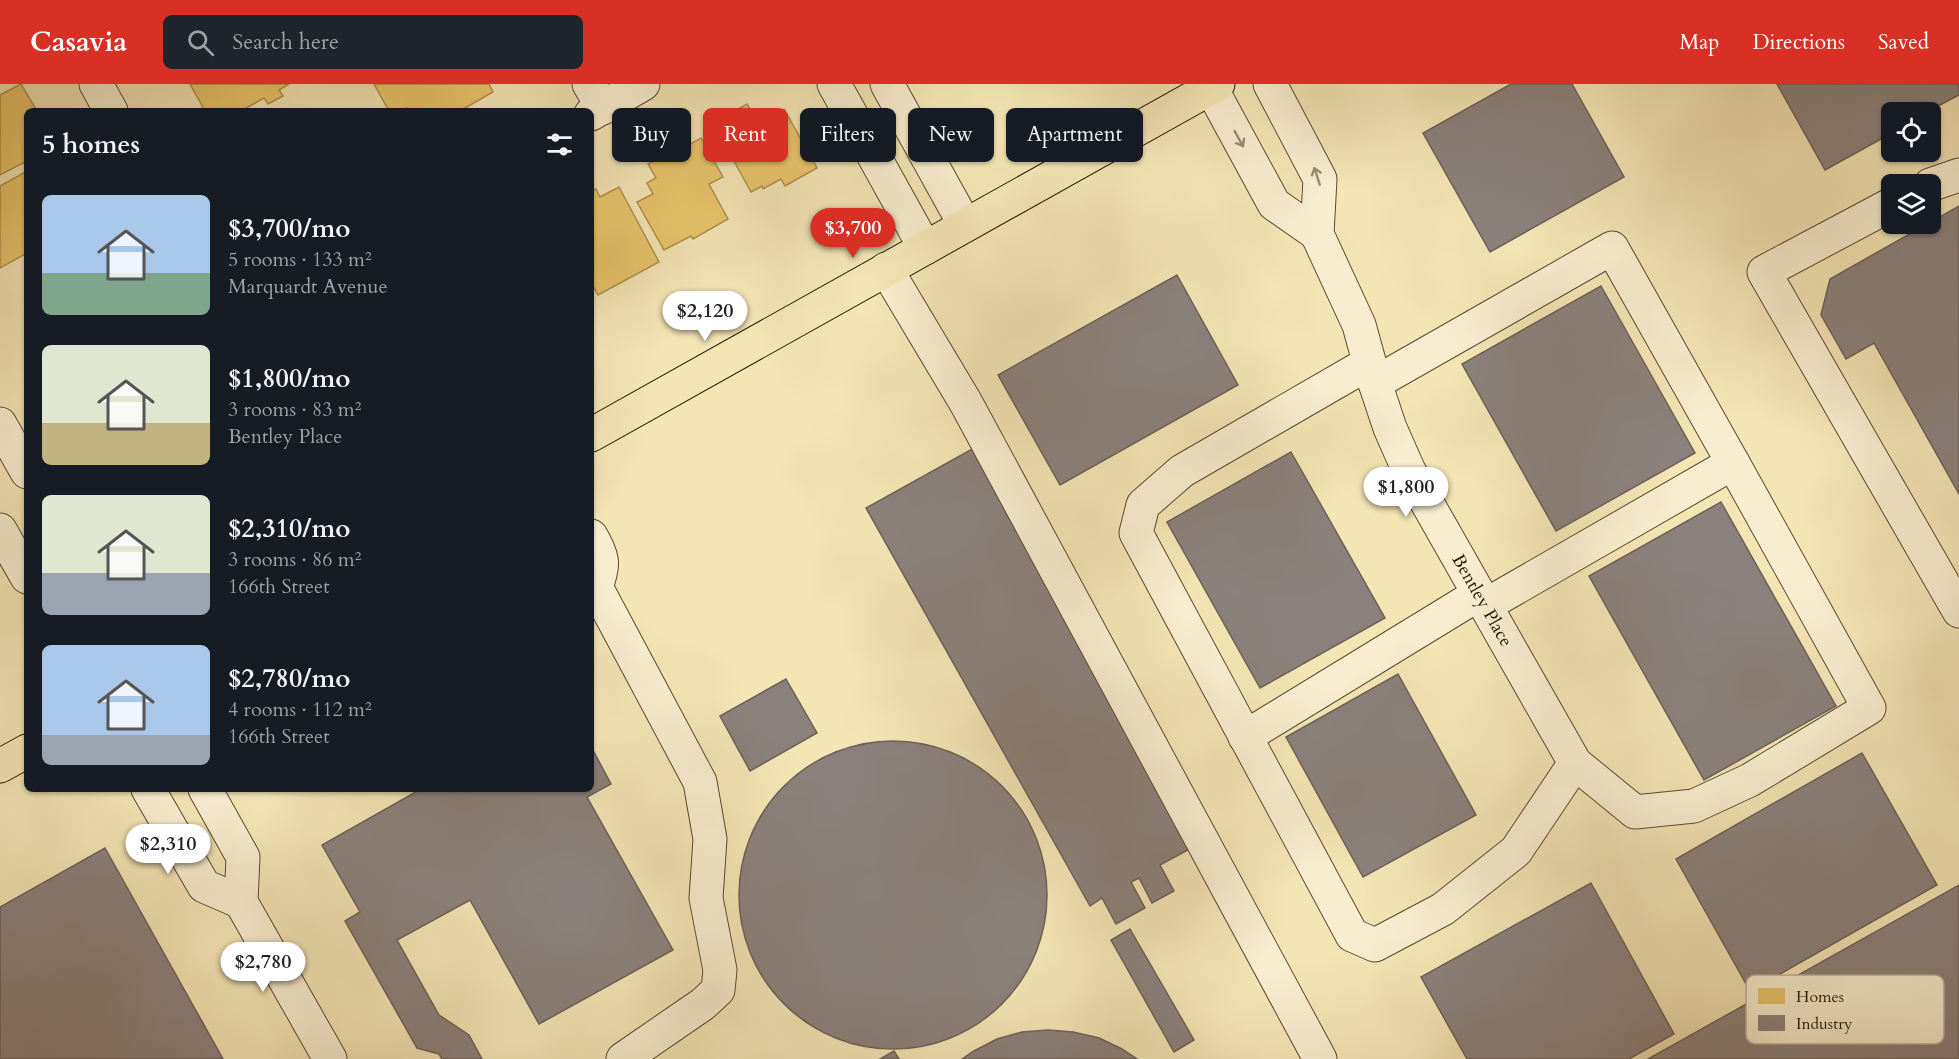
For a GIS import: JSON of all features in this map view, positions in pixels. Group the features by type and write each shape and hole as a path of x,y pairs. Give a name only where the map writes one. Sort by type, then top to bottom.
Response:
{"main road":[{"path":"594,433 1214,86"},
{"path":"0,766 24,753"}],"street":[{"path":"96,84 109,108"},
{"path":"594,102 643,84"},
{"path":"834,84 925,248"},
{"path":"887,84 965,225"},
{"name":"Bentley Place","path":"1270,84 1320,179 1317,234 1359,325 1390,428 1409,471 1575,763"},
{"path":"1214,86 1274,204 1317,234"},
{"path":"1941,181 1959,175"},
{"path":"1881,210 1764,272 1959,611"},
{"path":"1612,248 1869,708 1750,780 1694,806 1635,812 1575,763 1516,851 1443,909 1375,945 1352,935 1136,533 1143,505 1182,471 1372,373 1612,248"},
{"path":"886,270 966,404 1320,1059"},
{"path":"0,424 24,467"},
{"path":"1245,737 1483,600 1733,463"},
{"path":"0,530 24,572"},
{"path":"594,542 602,557 603,569 594,587 700,782 710,839 706,898 720,970 718,990 704,1004 623,1059"},
{"path":"150,792 204,886 241,902"},
{"path":"207,792 243,857 241,902 330,1059"}],"building: Homes":[{"path":"21,84 35,108 24,108 24,163 0,175 0,95"},
{"path":"190,84 289,84 279,90 283,96 268,104 264,98 246,108 203,108"},
{"path":"374,84 489,84 493,92 465,108 387,108"},
{"path":"788,116 800,138 800,162 814,162 817,168 785,186 781,179 763,189 762,186 751,192 734,162 788,162"},
{"path":"701,138 703,162 715,162 723,177 709,184 728,219 693,239 691,236 664,250 637,202 653,194 647,183 656,178 648,164 652,162 691,162 691,144"},
{"path":"24,173 24,255 0,268 0,186"},
{"path":"619,187 659,262 598,295 594,288 594,190 596,189 600,197"}],"building: Industry":[{"path":"1511,84 1572,84 1624,177 1490,252 1423,133"},
{"path":"1777,84 1959,84 1959,95 1941,105 1941,102 1881,102 1881,139 1825,170"},
{"path":"1959,206 1959,494 1874,343 1846,359 1821,315 1830,279 1910,234 1941,234 1941,216"},
{"path":"1177,275 1238,385 1060,485 998,375"},
{"path":"1601,286 1695,453 1556,531 1462,364"},
{"path":"974,448 1197,845 1160,865 1174,891 1152,903 1139,878 1131,882 1145,908 1116,924 1102,898 1090,906 866,508"},
{"path":"1291,452 1385,618 1260,688 1167,522"},
{"path":"1721,502 1836,706 1704,780 1589,576"},
{"path":"1398,674 1476,815 1363,877 1286,737"},
{"path":"786,679 817,733 750,771 720,716"},
{"path":"893,741 923,744 952,753 978,767 1002,786 1021,810 1035,836 1044,865 1047,895 1044,925 1035,954 1021,980 1002,1004 978,1023 952,1037 923,1046 893,1049 863,1046 834,1037 808,1023 784,1004 765,980 751,954 742,925 739,895 742,865 751,836 765,810 784,786 808,767 834,753 863,744"},
{"path":"594,752 611,784 587,797 673,950 539,1024 470,900 397,940 439,1015 469,1035 482,1059 442,1059 439,1054 417,1048 345,921 360,912 322,845 416,792 594,792"},
{"path":"1862,753 1937,885 1778,975 1746,975 1746,984 1676,859"},
{"path":"105,848 223,1059 0,1059 0,907"},
{"path":"1591,883 1674,1034 1629,1059 1467,1059 1421,977"},
{"path":"1959,885 1959,1059 1648,1059 1746,1004 1746,1044 1944,1044 1944,975 1798,975"},
{"path":"1130,929 1194,1040 1174,1052 1111,940"},
{"path":"1048,1030 1073,1032 1099,1038 1137,1059 962,1059 997,1039 1022,1032"},
{"path":"894,1051 899,1059 880,1059"}]}
